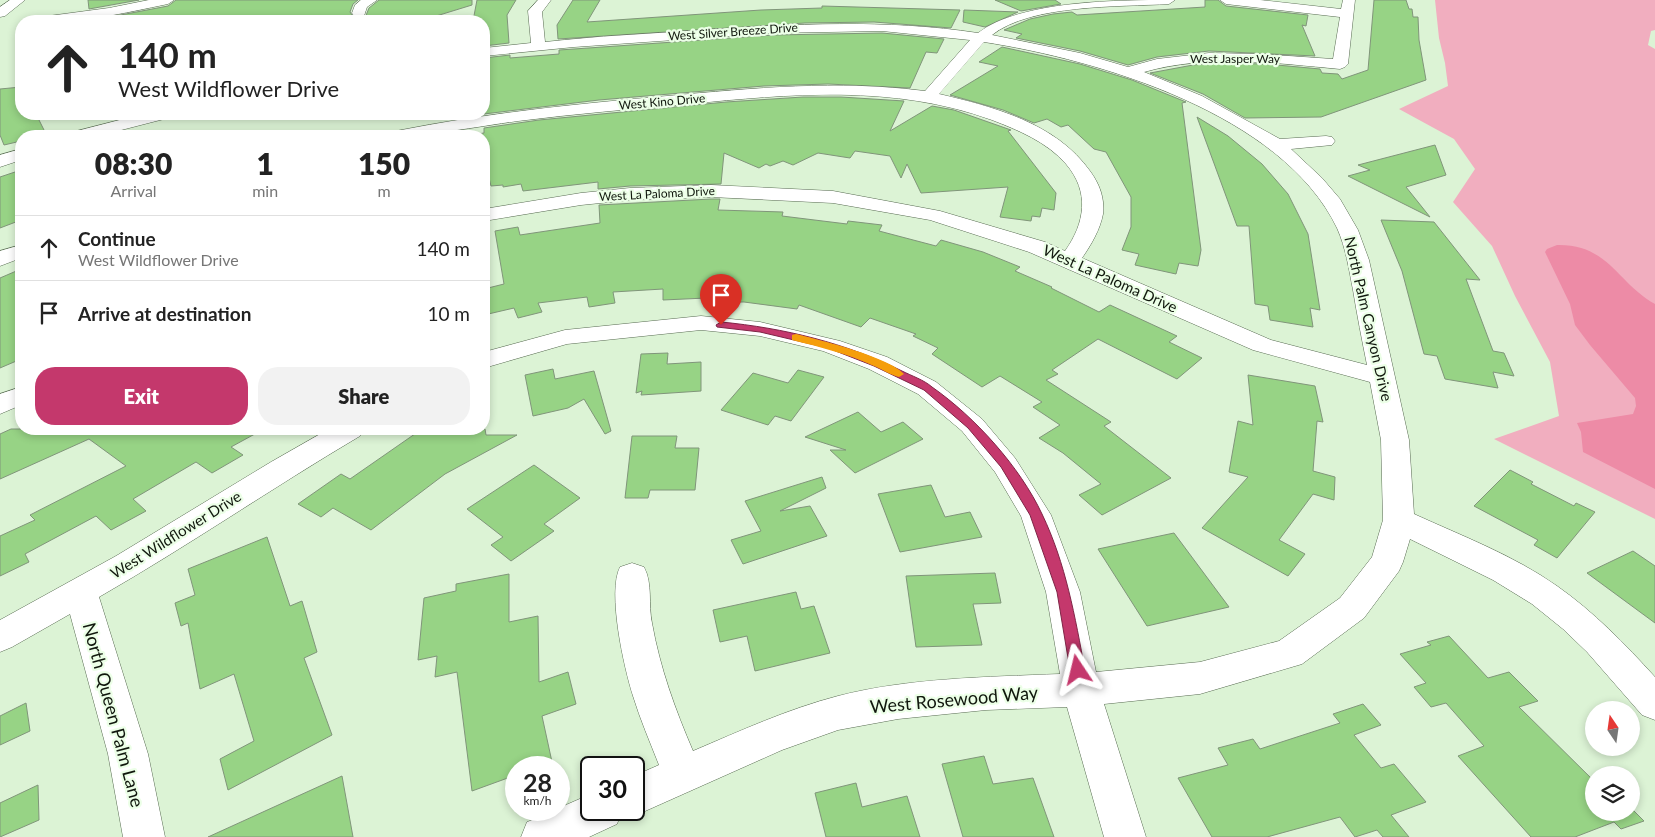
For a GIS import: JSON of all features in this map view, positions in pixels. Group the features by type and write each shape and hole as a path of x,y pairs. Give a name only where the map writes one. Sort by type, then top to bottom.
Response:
{"street":[{"path":"2,21 20,0"},
{"path":"359,13 361,5 372,0"},
{"path":"538,46 535,11 544,0"},
{"path":"929,96 983,37 996,26 1011,19 1032,12 1169,0"},
{"path":"1226,0 1348,7"},
{"path":"87,15 162,5"},
{"name":"West Jasper Way","path":"1131,72 1166,62 1216,57 1284,58 1340,64 1348,7"},
{"name":"West Silver Breeze Drive","path":"490,51 538,46 807,27 904,28 983,37"},
{"name":"North Palm Canyon Drive","path":"983,37 1049,50 1131,72 1196,99 1255,131 1276,145 1315,182 1332,203 1348,230 1358,260 1395,440 1399,520 1387,562 1352,608 1289,653 1200,678 1081,690"},
{"name":"West Kino Drive","path":"490,120 543,113 792,90 851,88 887,90 969,104 1031,130 1067,153 1084,174 1094,204 1093,220 1084,240 1069,261"},
{"path":"97,120 108,130"},
{"path":"117,130 145,120"},
{"name":"West Kino Drive","path":"431,130 489,120"},
{"path":"1276,145 1326,141"},
{"path":"0,161 15,156"},
{"name":"West La Paloma Drive","path":"490,214 581,199 673,192 837,189 933,215 1037,247 1262,345 1382,378"},
{"path":"0,259 15,253"},
{"path":"490,358 565,337 701,323 760,329 832,346 878,363 927,388 972,425 1005,464 1036,515 1064,592 1081,690 1123,831"},
{"path":"0,405 15,398"},
{"name":"West Wildflower Drive","path":"0,637 81,593 176,536 281,469 340,435"},
{"path":"1399,520 1514,576 1562,608 1605,647 1655,704"},
{"path":"632,576 634,622 651,695 682,774"},
{"name":"North Queen Palm Lane","path":"81,593 128,754 144,837"},
{"name":"West Rosewood Way","path":"645,791 773,735 838,714 898,702 986,694 1081,690"},
{"path":"542,837 580,820"}],"shaded area":[{"path":"1435,0 1655,0 1655,30 1651,31 1648,45 1655,49 1655,519 1494,439 1559,416 1550,362 1515,296 1492,246 1453,202 1475,169 1454,139 1399,109 1448,86 1439,38"},
{"path":"1557,245 1575,246 1601,258 1631,286 1655,304 1655,489 1583,452 1581,432 1577,423 1633,414 1636,406 1635,398 1575,325 1570,304 1545,252 1547,249"}],"building":[{"path":"88,0 139,0 89,9"},
{"path":"176,0 358,0 353,4 350,12 352,15 121,15 168,6"},
{"path":"379,0 472,0 472,5 440,15 366,15 369,8"},
{"path":"477,0 516,0 507,15 509,43 490,45 490,15 474,15"},
{"path":"573,0 600,0 587,22 761,10 822,8 822,6 960,10 951,28 874,22 805,23 558,39 557,25"},
{"path":"995,0 1055,0 1061,4 1021,11"},
{"path":"1205,0 1218,0 1226,6 1308,15 1306,26 1302,25 1315,56 1209,51 1157,57 1128,65 1080,51 1016,38 1022,34 1004,30 1030,19 1053,14 1072,12 1077,15 1205,7"},
{"path":"1374,0 1406,0 1409,9 1412,9 1413,17 1418,17 1419,40 1426,80 1321,117 1245,118 1203,94 1150,73 1193,65 1217,63 1266,64 1320,69 1322,73 1338,74 1342,79 1368,70"},
{"path":"964,10 1018,12 985,27 963,22"},
{"path":"882,33 944,39 937,53 926,52 910,88 828,84 764,86 599,100 490,113 490,57 510,55 510,58 559,54 559,50 774,35"},
{"path":"1002,47 1080,64 1132,80 1186,102 1182,103 1201,250 1198,266 1179,263 1176,274 1135,265 1139,254 1122,250 1131,227 1131,197 1106,152 1094,149 1068,125 1061,127 1047,119 1034,123 1003,110 950,95 998,66 979,62"},
{"path":"15,88 15,120 39,120 44,130 15,130 15,142 4,145 0,135 0,89"},
{"path":"803,97 841,97 904,101 890,131 932,106 954,110 1011,130 1008,131 1056,193 1054,210 1042,208 1040,217 1032,216 1031,221 1000,217 1008,187 921,193 907,164 901,178 890,156 855,151 850,158 818,153 793,165 783,161 770,166 766,164 759,168 724,153 721,184 630,186 598,189 598,182 523,191 521,184 503,187 503,185 491,186 490,130 484,130 484,128 539,120 726,102"},
{"path":"1197,117 1228,136 1262,164 1288,194 1308,234 1320,310 1310,308 1313,327 1270,320 1268,306 1255,304 1249,226 1237,226"},
{"path":"1435,145 1446,175 1406,187 1430,217 1348,176 1370,170 1358,165"},
{"path":"15,172 15,222 0,228 0,177"},
{"path":"720,199 718,210 783,212 782,216 847,224 848,221 882,225 879,231 936,246 941,240 983,252 1020,267 1015,271 1052,287 1099,312 1110,305 1177,336 1169,342 1202,358 1177,379 1098,339 1052,370 1058,374 1046,380 1111,422 1104,426 1171,478 1102,515 1079,495 1101,484 1063,453 1039,438 1060,425 1033,407 1042,402 1000,376 982,387 932,354 938,348 913,336 916,334 870,318 861,327 799,305 797,309 744,302 727,302 728,297 663,300 663,289 613,292 615,303 589,307 587,297 538,303 542,312 518,318 514,308 490,314 490,288 504,284 495,231 518,227 520,235 600,223 599,205"},
{"path":"1381,220 1434,222 1480,280 1466,279 1493,351 1504,353 1514,376 1493,372 1498,388 1445,379 1437,356 1424,354 1402,271"},
{"path":"15,272 15,362 0,368 0,278"},
{"path":"668,353 667,364 701,362 701,391 641,395 642,391 636,393 641,354"},
{"path":"553,369 555,379 594,371 611,431 605,434 584,399 568,408 533,416 525,375"},
{"path":"798,370 824,377 791,421 775,416 768,425 721,410 753,373 788,383"},
{"path":"1248,375 1315,386 1323,422 1317,421 1313,471 1335,477 1334,500 1313,494 1279,540 1305,554 1288,576 1202,528 1248,477 1229,472 1238,421 1253,425"},
{"path":"858,412 881,432 903,422 923,439 855,473 830,450 846,450 805,437"},
{"path":"15,429 15,435 253,435 231,447 243,455 212,473 196,462 133,499 146,511 111,530 96,516 25,554 29,562 0,576 0,536 35,520 30,515 126,466 89,439 0,479 0,434"},
{"path":"413,435 517,435 445,474 371,530 333,508 321,517 298,504 341,474 350,479"},
{"path":"632,436 677,436 675,448 699,448 695,490 650,490 648,498 625,498"},
{"path":"534,465 580,498 544,524 554,531 511,561 491,545 503,537 467,509"},
{"path":"1510,470 1533,482 1531,484 1574,506 1576,503 1595,512 1557,558 1534,545 1538,540 1474,506"},
{"path":"822,477 826,488 780,511 810,506 827,536 743,564 731,540 761,531 745,501"},
{"path":"931,485 945,517 970,512 982,537 900,552 878,494"},
{"path":"1174,533 1229,607 1147,626 1098,549"},
{"path":"267,537 290,606 302,601 317,652 304,658 332,735 228,790 220,759 254,741 234,674 200,689 188,623 181,626 175,603 195,595 188,569"},
{"path":"1633,551 1655,566 1655,623 1587,573"},
{"path":"995,573 1001,603 973,604 982,645 916,647 906,576"},
{"path":"509,574 509,622 538,616 539,682 568,672 576,704 542,716 551,756 505,756 505,779 472,791 457,672 435,677 437,656 418,660 424,598 456,591 456,584"},
{"path":"796,592 801,609 814,606 830,653 755,671 747,636 720,642 713,610"},
{"path":"1449,636 1488,678 1509,672 1538,701 1519,707 1585,772 1585,821 1640,821 1640,817 1644,821 1621,829 1614,822 1575,837 1531,837 1458,756 1484,746 1446,703 1431,707 1414,687 1426,683 1400,654 1431,645 1427,642"},
{"path":"26,703 30,731 0,745 0,716"},
{"path":"1363,704 1381,725 1354,735 1381,768 1394,764 1426,802 1391,815 1409,837 1383,837 1377,830 1355,837 1340,817 1267,837 1212,837 1178,778 1228,765 1218,748 1253,739 1260,749 1340,723 1333,714"},
{"path":"984,756 993,784 1033,778 1054,837 963,837 942,764"},
{"path":"342,776 353,837 208,837"},
{"path":"856,783 862,807 907,796 920,837 826,837 815,793"},
{"path":"38,785 39,820 0,837 0,803"}],"slow traffic":[{"path":"796,338 832,346 878,363 899,374"}],"route":[{"path":"721,325 760,329 832,346 878,363 927,388 972,425 1005,464 1036,515 1064,592 1078,670"}]}
